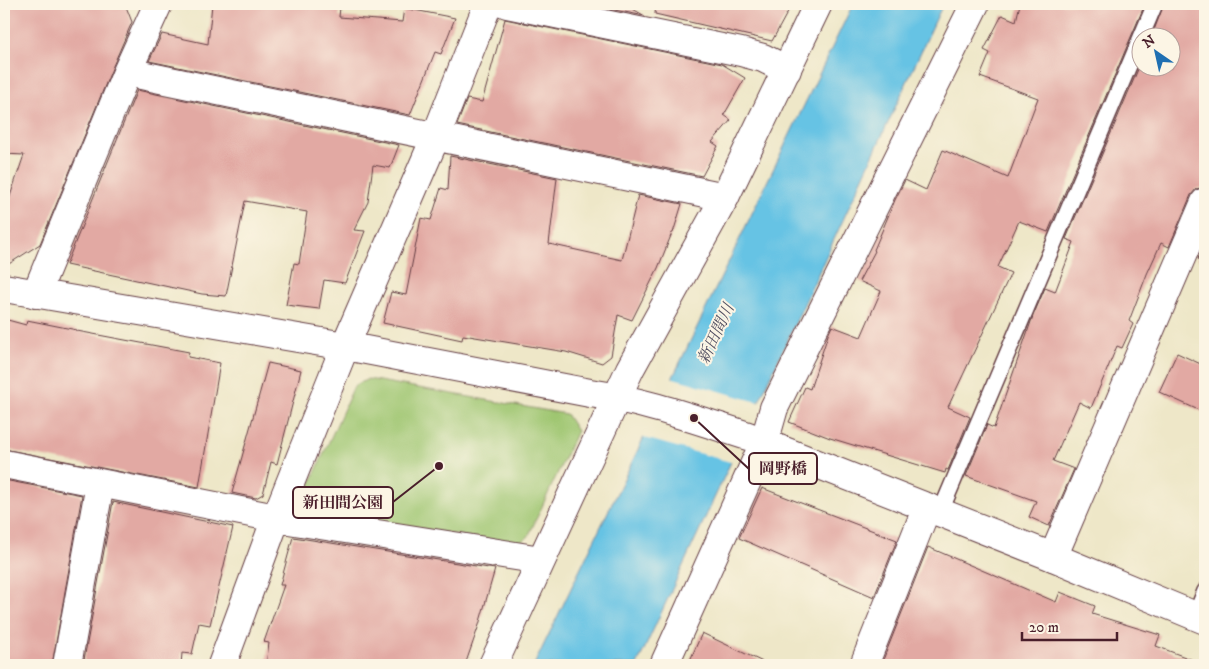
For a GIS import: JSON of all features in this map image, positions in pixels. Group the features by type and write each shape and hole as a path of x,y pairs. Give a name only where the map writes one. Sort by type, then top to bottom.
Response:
{"street":[{"path":"36,294 127,72 158,4"},
{"path":"222,665 276,518 344,346 436,136 488,4"},
{"path":"507,4 741,52 763,58 787,70"},
{"path":"493,665 541,560 629,400 630,369 725,197 818,4"},
{"path":"664,665 757,440 975,4"},
{"path":"127,72 725,197"},
{"path":"1053,557 1205,202"},
{"path":"4,288 344,346 629,400 757,440 1053,557 1200,618"},
{"path":"4,464 276,518 541,560"},
{"path":"68,665 100,484"},
{"path":"864,665 933,510"}],"lane":[{"path":"933,510 1155,4"},
{"path":"1200,618 1205,591"}],"green space":[{"path":"368,379 566,414 577,431 528,537 515,545 306,509 302,502 354,386"}],"water":[{"name":"新田間川","path":"853,4 943,4 637,665 534,665"}],"pier":[{"path":"670,377 761,403 734,463 641,437"}],"building":[{"path":"4,4 125,4 132,22 40,244 4,267 4,214 24,155 4,154"},
{"path":"212,4 304,4 340,7 339,17 402,22 404,8 455,18 441,54 435,52 410,115 149,61 162,34 208,44"},
{"path":"584,4 624,4 645,16"},
{"path":"656,4 792,4 772,41 655,14"},
{"path":"1020,4 1145,4 1135,28 1132,28 1132,35 1048,232 1019,221 998,267 1011,273 948,407 970,417 948,470 946,469 945,473 830,438 789,422 805,387 810,389 832,326 861,337 881,291 859,281 875,251 905,180 926,190 943,150 1008,178 1038,98 980,77 990,53 984,50 1002,15 1016,21"},
{"path":"1164,4 1205,4 1205,187 1196,189 1191,195 1169,247 1161,243 1129,321 1133,324 1122,348 1117,346 1091,408 1079,402 1053,461 1074,469 1049,526 1029,517 1036,501 966,476 987,425 994,428 1033,316 1045,288 1055,292 1074,242 1066,239 1134,78 1182,78 1182,28 1155,28"},
{"path":"505,19 722,64 745,78 724,115 731,120 712,142 718,146 702,176 457,125 467,99 482,102"},
{"path":"137,90 399,145 390,168 373,165 368,202 354,230 365,231 345,283 324,280 319,309 286,305 294,263 299,264 307,212 245,201 226,296 202,294 66,265"},
{"path":"450,156 557,178 549,244 622,260 638,195 682,204 673,233 658,268 632,320 618,315 611,356 602,363 566,352 463,335 462,340 383,323 391,292 406,295 421,218 431,220 441,188 448,190"},
{"path":"1205,241 1205,262 1198,259"},
{"path":"4,319 26,325 27,320 189,352 188,357 220,363 199,487 4,449"},
{"path":"1177,353 1205,366 1205,413 1159,392"},
{"path":"268,363 301,370 277,464 271,462 263,494 256,498 232,493"},
{"path":"4,480 82,495 52,665 4,665"},
{"path":"762,488 897,540 874,597 739,538"},
{"path":"113,502 233,527 210,625 199,623 192,654 182,653 181,665 83,665"},
{"path":"293,537 495,569 465,665 266,665 269,643 264,642 284,585 280,585"},
{"path":"928,547 1056,602 1060,592 1095,606 1092,614 1160,635 1156,646 1201,663 1200,665 881,665"},
{"path":"702,633 769,665 688,665"}],"place":[{"name":"岡野橋","path":"694,418"},
{"name":"新田間公園","path":"439,466"}]}
